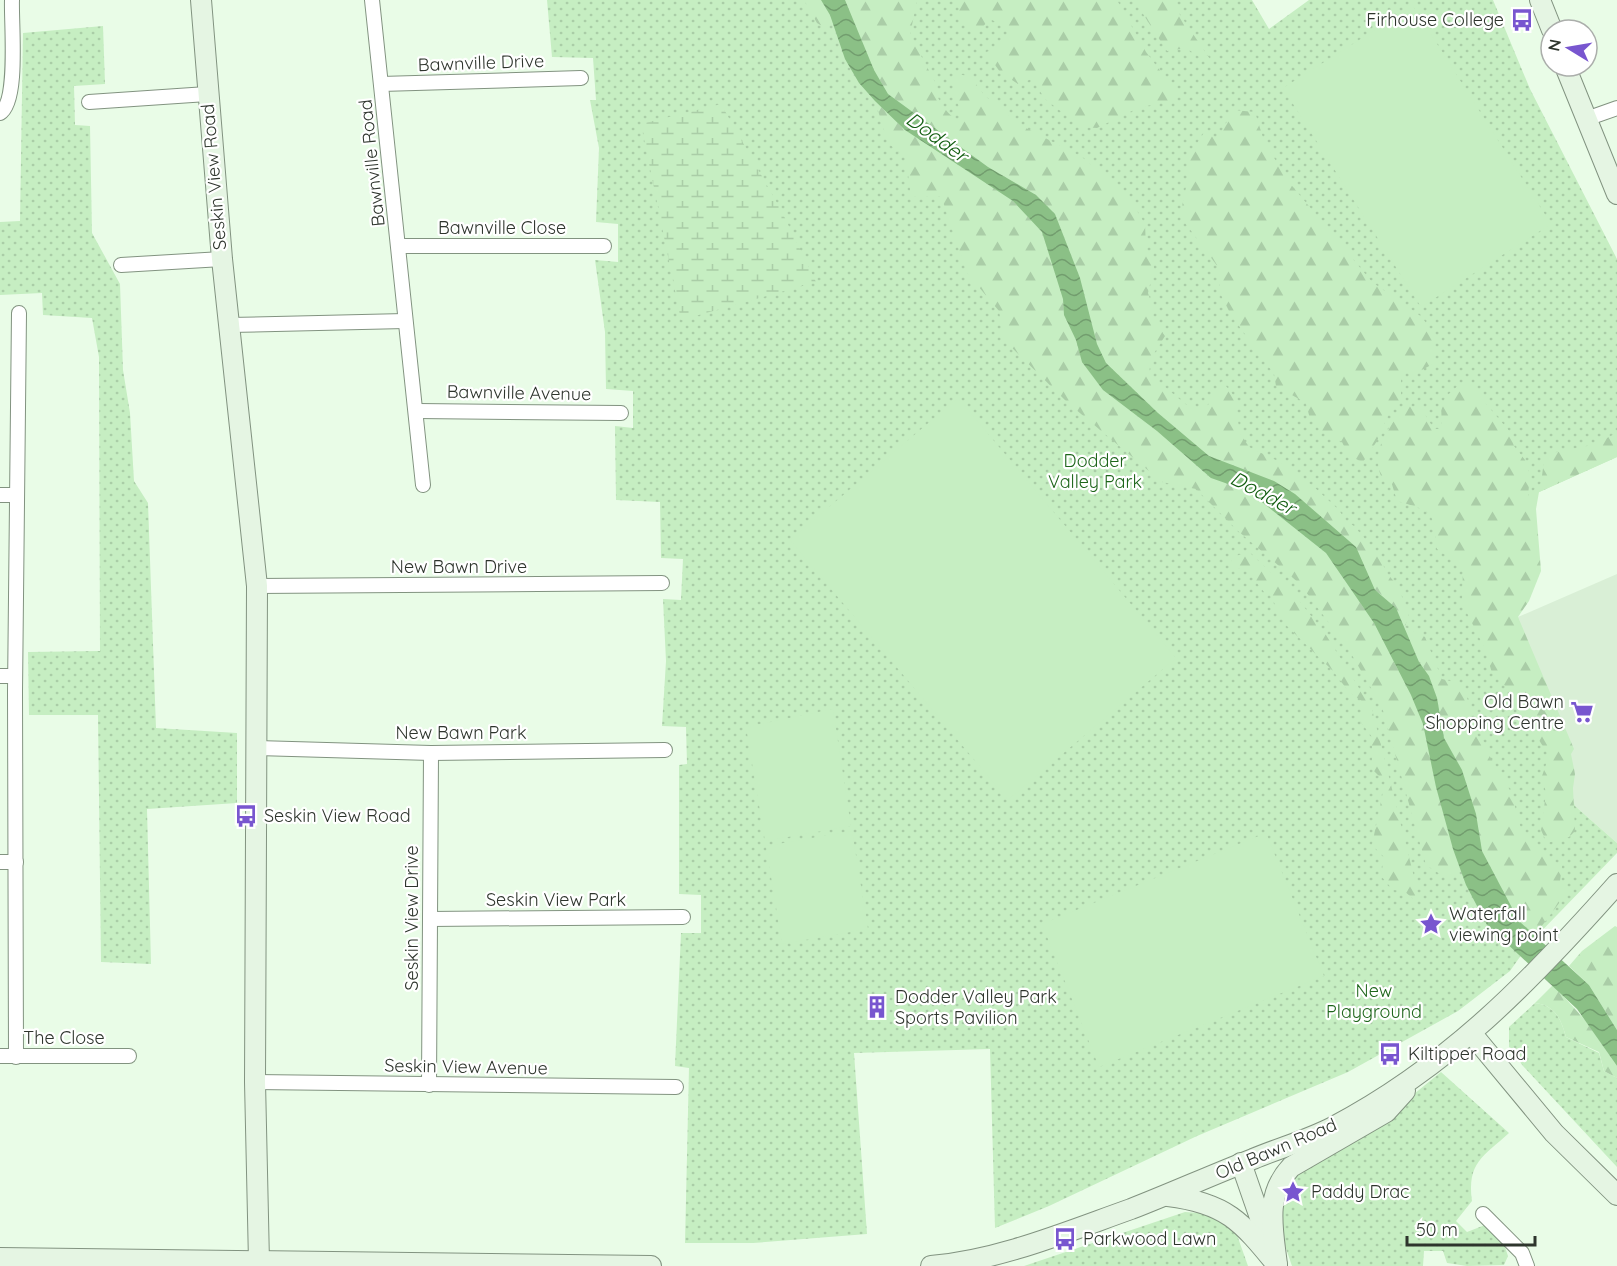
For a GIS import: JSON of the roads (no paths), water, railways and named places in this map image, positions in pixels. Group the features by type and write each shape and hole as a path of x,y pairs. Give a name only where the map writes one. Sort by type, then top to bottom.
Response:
{"main road":[{"name":"Seskin View Road","path":"201,0 222,259 257,586 255,1082 259,1264"},
{"path":"1540,0 1547,18"},
{"path":"1570,78 1617,194"},
{"name":"Old Bawn Road","path":"931,1266 1004,1253 1166,1196 1241,1163 1332,1128 1421,1073 1472,1034 1525,985 1617,884"},
{"path":"1472,1034 1554,1133 1617,1195"},
{"path":"1277,1266 1270,1209 1282,1177 1291,1167 1386,1112 1421,1073"},
{"path":"1241,1163 1277,1266"},
{"path":"1166,1196 1203,1201 1216,1207 1244,1225 1277,1266"},
{"path":"0,1258 259,1264 651,1266"}],"street":[{"path":"0,113 4,111 12,94 12,0"},
{"name":"Bawnville Road","path":"372,0 405,321 418,411 423,485"},
{"name":"Bawnville Drive","path":"381,84 581,78"},
{"name":"Seskin View Road","path":"89,102 207,94"},
{"path":"1586,119 1617,108"},
{"name":"Bawnville Close","path":"399,246 604,246"},
{"name":"Seskin View Road","path":"121,265 222,259"},
{"path":"16,1057 15,676 19,313"},
{"path":"229,325 405,321"},
{"name":"Bawnville Avenue","path":"418,411 621,412"},
{"path":"0,495 16,495"},
{"name":"New Bawn Drive","path":"257,586 662,583"},
{"path":"0,676 15,676"},
{"name":"New Bawn Park","path":"257,748 431,753 665,750"},
{"name":"Seskin View Drive","path":"429,1085 431,753"},
{"path":"0,862 16,862"},
{"name":"Seskin View Park","path":"430,919 683,917"},
{"name":"The Close","path":"0,1056 129,1056"},
{"name":"Seskin View Avenue","path":"255,1082 676,1088"},
{"path":"1483,1214 1522,1253 1527,1266"}],"water":[{"name":"Dodder","path":"821,0 845,0 874,70 888,94 988,167 1036,195 1055,214 1080,278 1097,344 1106,363 1158,413 1209,456 1274,481 1295,494 1356,547 1375,590 1396,608 1419,662 1429,676 1437,698 1444,738 1462,770 1476,814 1482,851 1519,921 1589,985 1617,1030 1617,1066 1577,1009 1487,925 1466,885 1453,849 1436,787 1423,724 1411,695 1374,623 1326,553 1248,491 1211,478 1157,431 1103,390 1082,362 1076,340 1064,315 1063,299 1042,232 1013,201 905,130 875,101 859,83 845,59 830,15"}],"place":[{"name":"Firhouse College","path":"1522,20"},
{"name":"Old Bawn Shopping Centre","path":"1582,712"},
{"name":"Seskin View Road","path":"246,816"},
{"name":"Waterfall viewing point","path":"1431,924"},
{"name":"Dodder Valley Park Sports Pavilion","path":"877,1007"},
{"name":"Kiltipper Road","path":"1390,1054"},
{"name":"Paddy Drac","path":"1293,1192"},
{"name":"Parkwood Lawn","path":"1065,1239"}],"park label":[{"name":"Dodder Valley Park","path":"1095,471"},
{"name":"New Playground","path":"1374,1001"}]}
